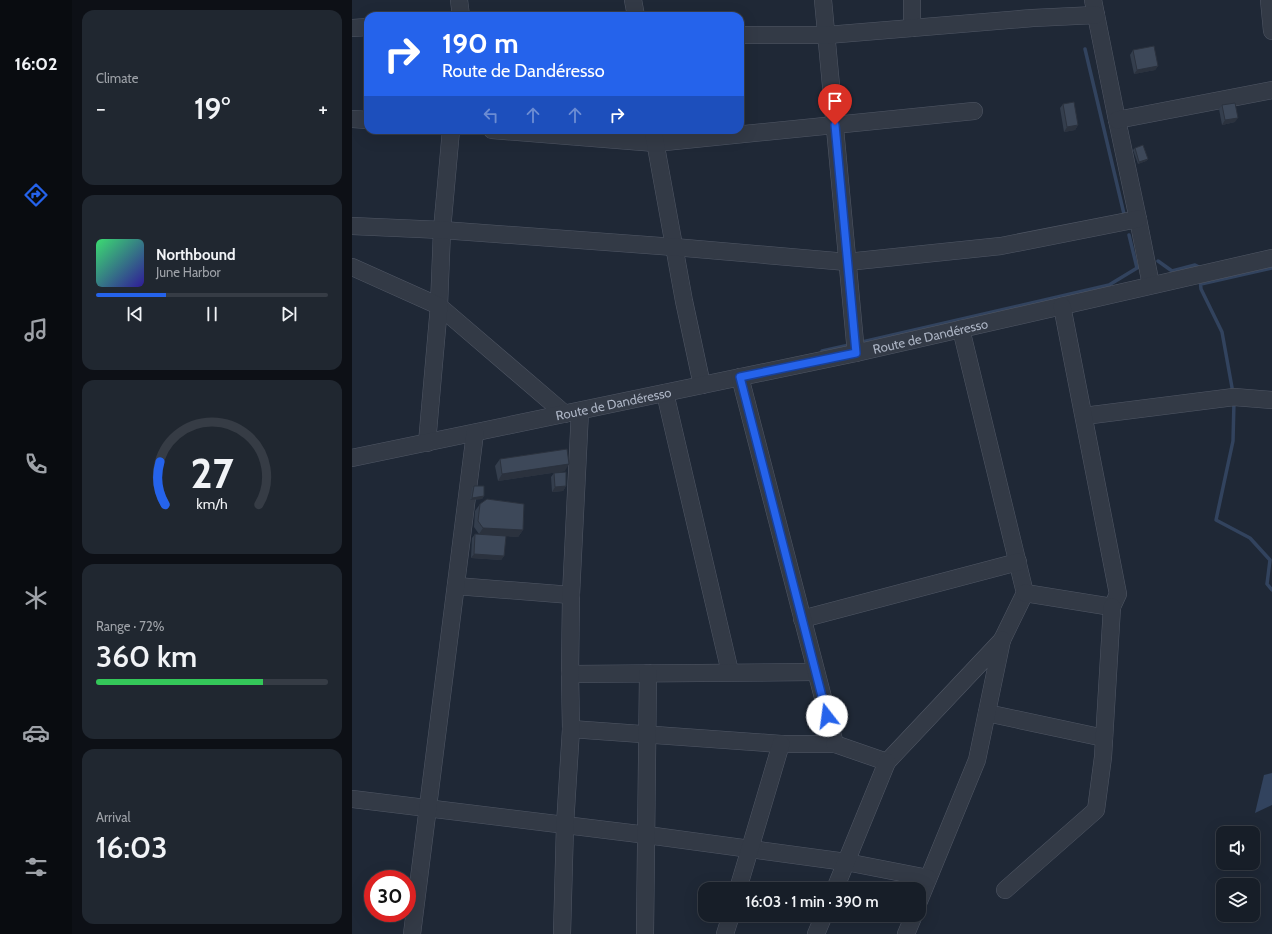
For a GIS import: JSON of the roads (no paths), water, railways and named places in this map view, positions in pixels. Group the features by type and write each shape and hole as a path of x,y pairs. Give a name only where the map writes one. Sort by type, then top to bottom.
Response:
{"street":[{"path":"459,0 460,12"},
{"path":"633,0 635,12"},
{"path":"823,0 856,353"},
{"path":"912,0 912,28"},
{"path":"1270,0 1272,31"},
{"path":"744,35 827,35 1033,18 1095,7 1150,285"},
{"path":"352,28 364,26"},
{"path":"1117,120 1272,90"},
{"path":"744,131 835,125 974,111"},
{"path":"352,119 364,120"},
{"path":"427,442 439,306 442,230 451,134"},
{"path":"585,134 654,137 699,134"},
{"path":"654,137 684,301 702,385"},
{"path":"352,226 442,230 674,247 847,262 1001,246 1138,219"},
{"name":"Route de Dandéresso","path":"352,458 856,353 1272,258"},
{"path":"352,267 439,306 572,412 571,728 565,825 562,934"},
{"path":"1005,890 1096,810 1103,757 1112,607 1118,594 1062,306"},
{"path":"926,883 977,760 1002,640 1025,593 960,329"},
{"path":"740,377 835,744"},
{"path":"665,393 730,672"},
{"path":"1084,416 1234,397 1272,400"},
{"path":"412,934 475,433"},
{"path":"802,619 1018,562"},
{"path":"456,586 571,595"},
{"path":"1025,593 1112,607"},
{"path":"838,882 887,762 1002,640"},
{"path":"570,674 816,672"},
{"path":"645,934 648,673"},
{"path":"987,713 1104,738"},
{"path":"571,728 781,744 835,744 887,762"},
{"path":"740,882 781,744"},
{"path":"352,799 647,835 846,862 928,878"},
{"path":"725,934 729,922"},
{"path":"816,934 821,922"},
{"path":"906,934 911,922"}],"water":[{"path":"1272,773 1272,805 1255,813 1264,775"}],"waterway":[{"path":"1085,49 1124,214"},
{"path":"1129,235 1137,268"},
{"path":"1158,261 1172,271 1195,265 1199,267"},
{"path":"862,342 1109,285 1142,265"},
{"path":"1201,284 1272,268"},
{"path":"1200,279 1201,289 1222,332 1233,393"},
{"path":"822,351 849,345"},
{"path":"1234,401 1233,441 1216,520 1250,538 1270,560 1267,584 1272,590"}]}
